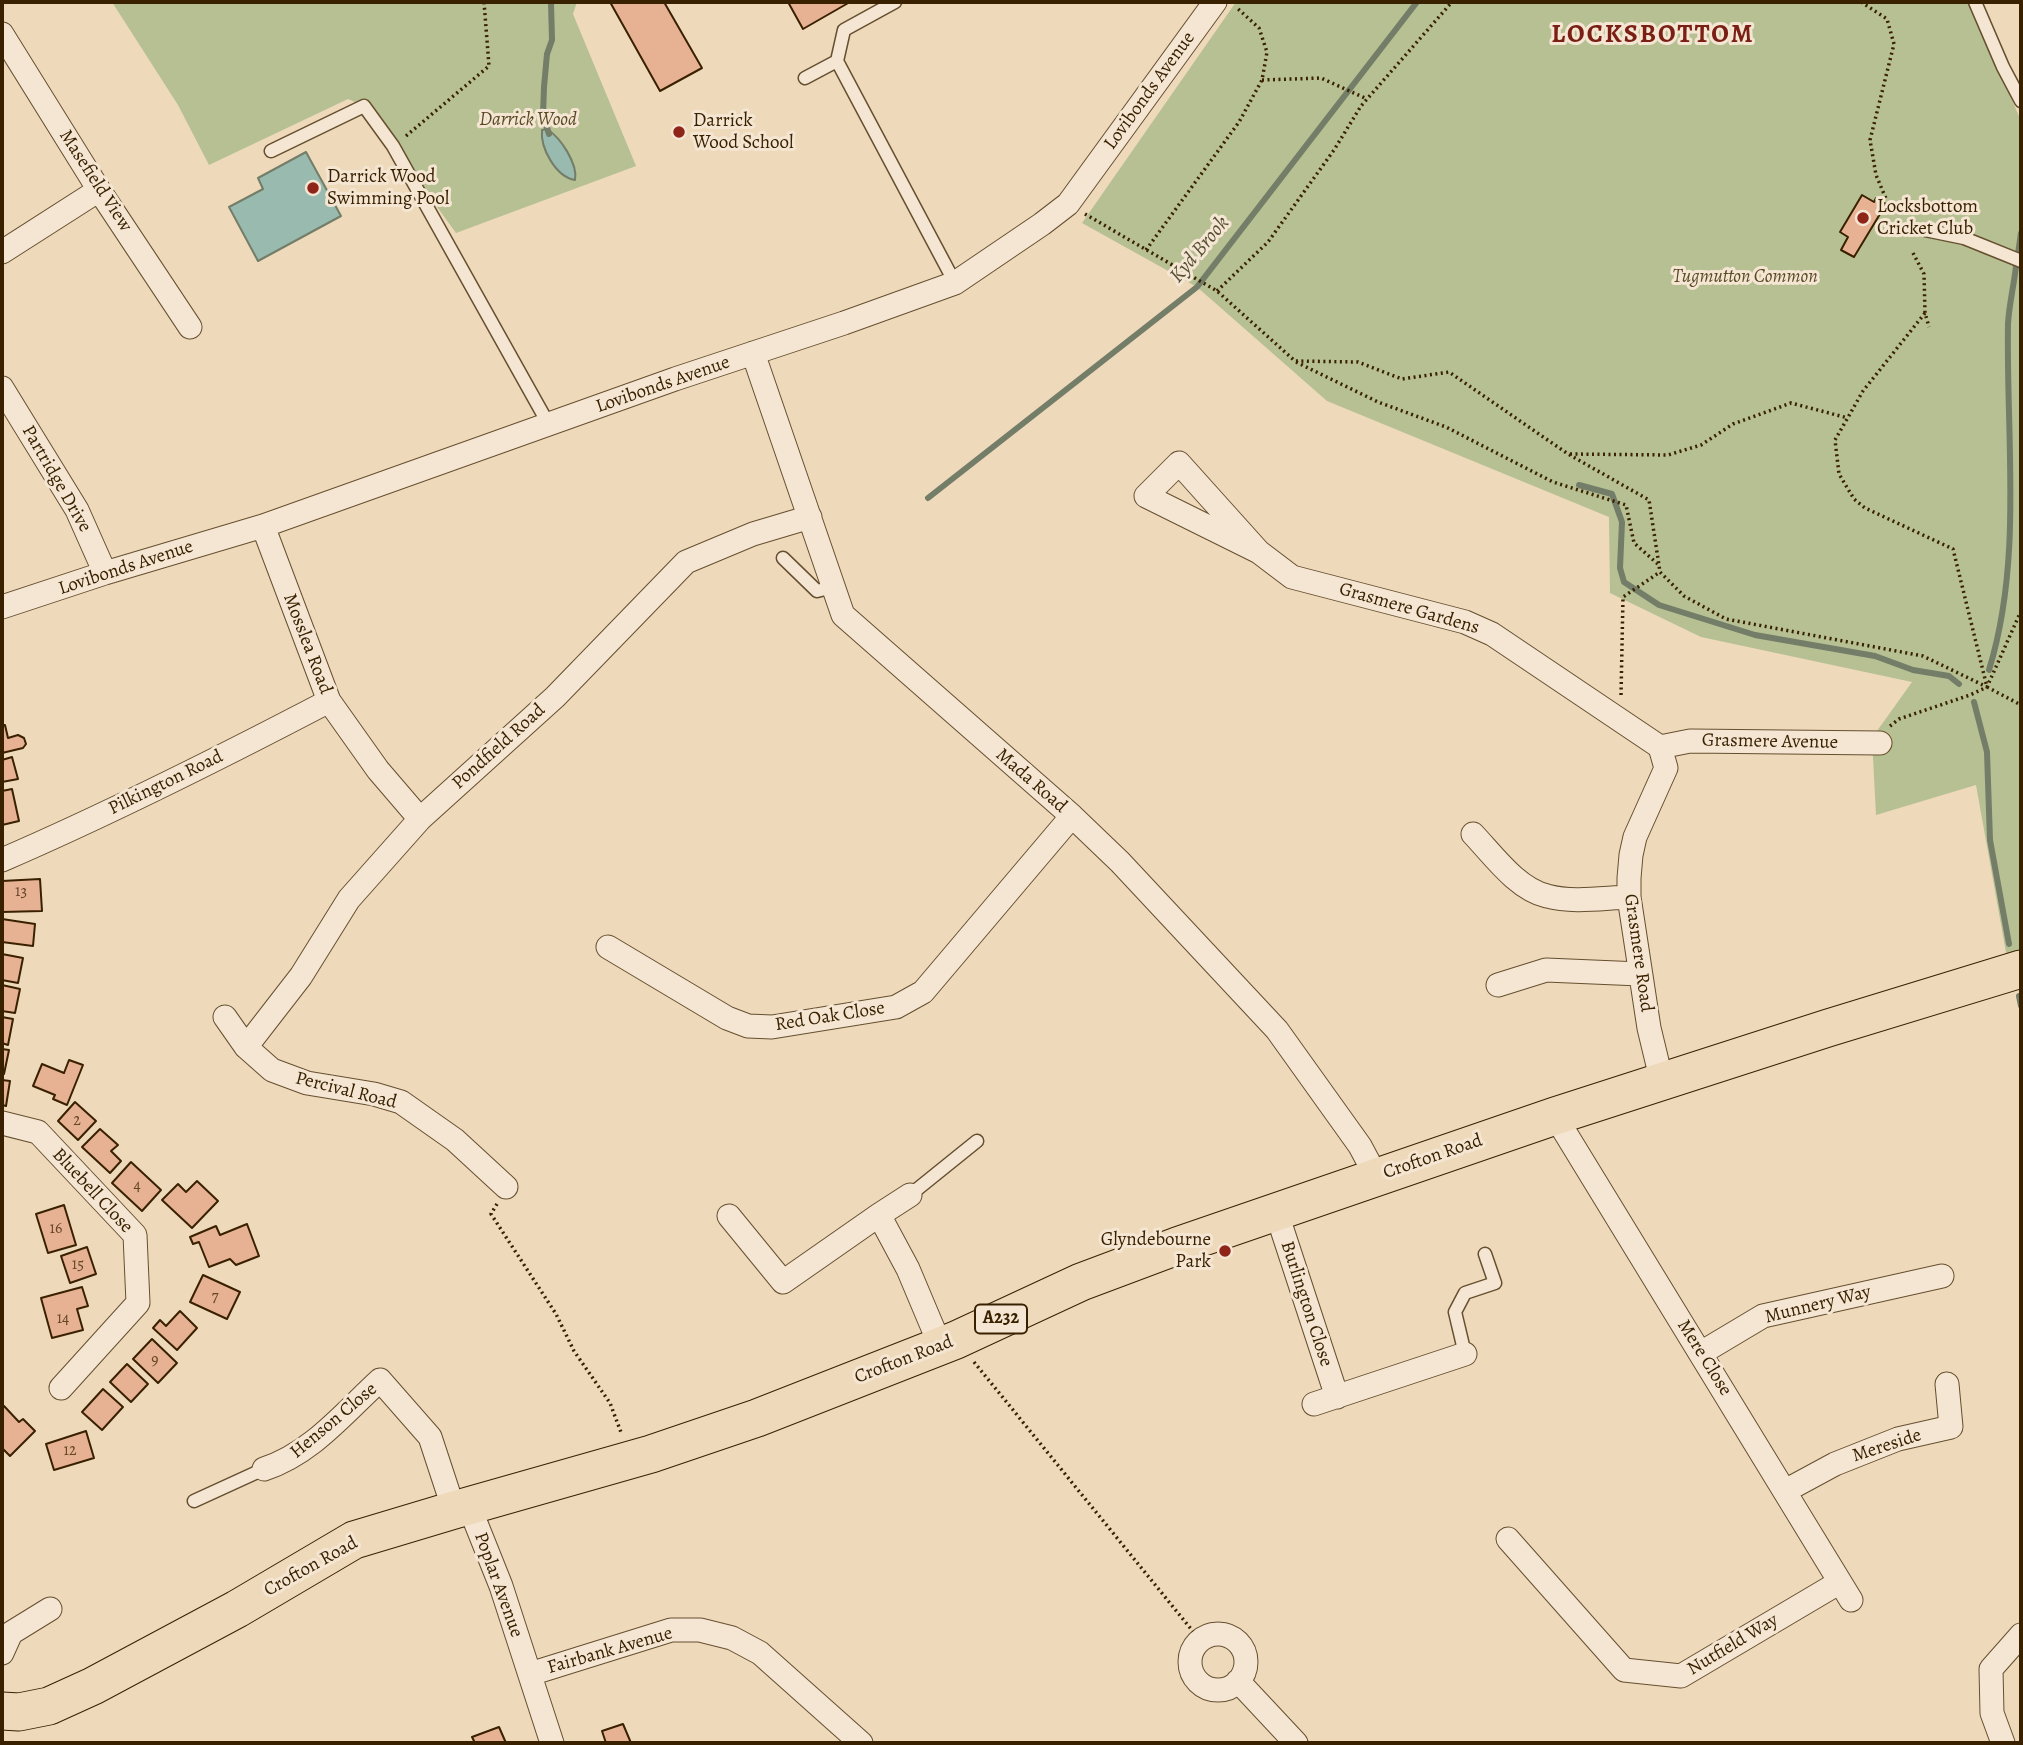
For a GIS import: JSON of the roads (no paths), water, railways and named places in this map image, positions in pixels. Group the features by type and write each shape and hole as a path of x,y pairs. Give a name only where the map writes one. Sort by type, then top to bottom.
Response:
{"main road":[{"name":"Crofton Road","path":"2,1711 19,1712 49,1706 93,1686 225,1615 354,1540 631,1460 757,1418 948,1343 1081,1282 1276,1211 1555,1116 2021,969"}],"street":[{"name":"Lovibonds Avenue","path":"2,607 263,526 675,379 955,283 1068,204 1215,2"},
{"name":"Masefield View","path":"2,34 99,190 190,327"},
{"path":"2,252 99,190"},
{"name":"Mada Road","path":"753,354 843,615 1072,816 1120,862 1277,1030 1360,1146 1376,1176"},
{"name":"Partridge Drive","path":"2,388 77,510 105,573"},
{"name":"Grasmere Gardens","path":"1259,552 1179,463 1146,496 1259,552 1292,577 1465,622 1492,634 1660,747"},
{"name":"Pondfield Road","path":"246,1047 301,976 349,899 419,819 555,697 685,562 753,534 810,517"},
{"name":"Mosslea Road","path":"263,526 329,701 378,770 419,819"},
{"name":"Pilkington Road","path":"2,860 201,766 329,701"},
{"name":"Grasmere Avenue","path":"1660,747 1690,741 1880,743"},
{"name":"Grasmere Road","path":"1660,747 1666,768 1635,836 1631,855 1629,897 1649,1028 1662,1082"},
{"name":"Red Oak Close","path":"608,947 727,1018 748,1026 772,1027 896,1007 923,992 1072,816"},
{"path":"1473,834 1526,886 1545,896 1570,900 1629,897"},
{"path":"1497,985 1546,970 1640,974"},
{"name":"Percival Road","path":"225,1017 246,1047 272,1070 307,1083 374,1094 401,1102 455,1140 506,1187"},
{"name":"Mere Close","path":"1555,1116 1846,1591"},
{"name":"Bluebell Close","path":"2,1123 37,1132 135,1235 138,1303 61,1388"},
{"path":"729,1216 783,1282 910,1195"},
{"name":"Burlington Close","path":"1276,1211 1337,1396"},
{"path":"879,1215 948,1343"},
{"name":"Munnery Way","path":"1701,1353 1763,1316 1942,1276"},
{"path":"1314,1404 1465,1354"},
{"name":"Henson Close","path":"264,1469 284,1462 309,1447 380,1380 430,1437 461,1508"},
{"name":"Mereside","path":"1785,1491 1835,1464 1898,1439 1951,1427 1947,1384"},
{"name":"Poplar Avenue","path":"461,1508 502,1587 552,1743"},
{"name":"Nutfield Way","path":"1508,1539 1624,1670 1681,1676 1846,1591"},
{"path":"2,1653 11,1633 50,1609"},
{"name":"Fairbank Avenue","path":"530,1674 671,1630 700,1630 732,1638 760,1653 861,1743"},
{"path":"1218,1634 1235,1640 1245,1655 1244,1673 1238,1681 1231,1687 1213,1690 1197,1681 1190,1664 1194,1646 1200,1640 1218,1634"},
{"path":"2003,1743 1992,1713 1991,1669 2021,1634"},
{"path":"1238,1681 1296,1743"}],"lane":[{"path":"895,2 844,30 837,61 955,283"},
{"path":"1975,2 2021,101"},
{"path":"805,78 837,61"},
{"path":"271,152 364,106 393,146 549,425"},
{"path":"1925,230 1964,238 2021,261"},
{"path":"783,558 817,591 833,587"},
{"path":"910,1195 976,1141"},
{"path":"1465,1354 1455,1312 1465,1293 1495,1283 1485,1254"},
{"path":"194,1501 264,1469"}],"water":[{"path":"547,129 567,152 574,167 575,180 568,178 551,161 542,137 542,130"},
{"path":"306,152 341,216 258,261 229,207 263,189 258,178"}],"waterway":[{"path":"549,134 543,115 547,54 552,40 551,2"},
{"name":"Kyd Brook","path":"928,498 1197,287 1417,2"},
{"path":"2018,254 2021,233"},
{"path":"1989,670 2006,585 2009,542 2008,324 2016,266"},
{"path":"1579,485 1612,494 1622,522 1620,568 1624,582 1659,605 1755,635 1875,656 1913,670 1949,676 1959,684"},
{"path":"1974,702 1987,752 1990,840 2009,944"},
{"path":"2019,996 2021,1006"}],"place":[{"name":"Darrick Wood School","path":"679,132"},
{"name":"Darrick Wood Swimming Pool","path":"313,188"},
{"name":"Locksbottom Cricket Club","path":"1863,218"},
{"name":"Glyndebourne Park","path":"1225,1251"}],"district":[{"name":"LOCKSBOTTOM","path":"1653,36"}],"park label":[{"name":"Darrick Wood","path":"528,120"},
{"name":"Tugmutton Common","path":"1745,277"}]}
